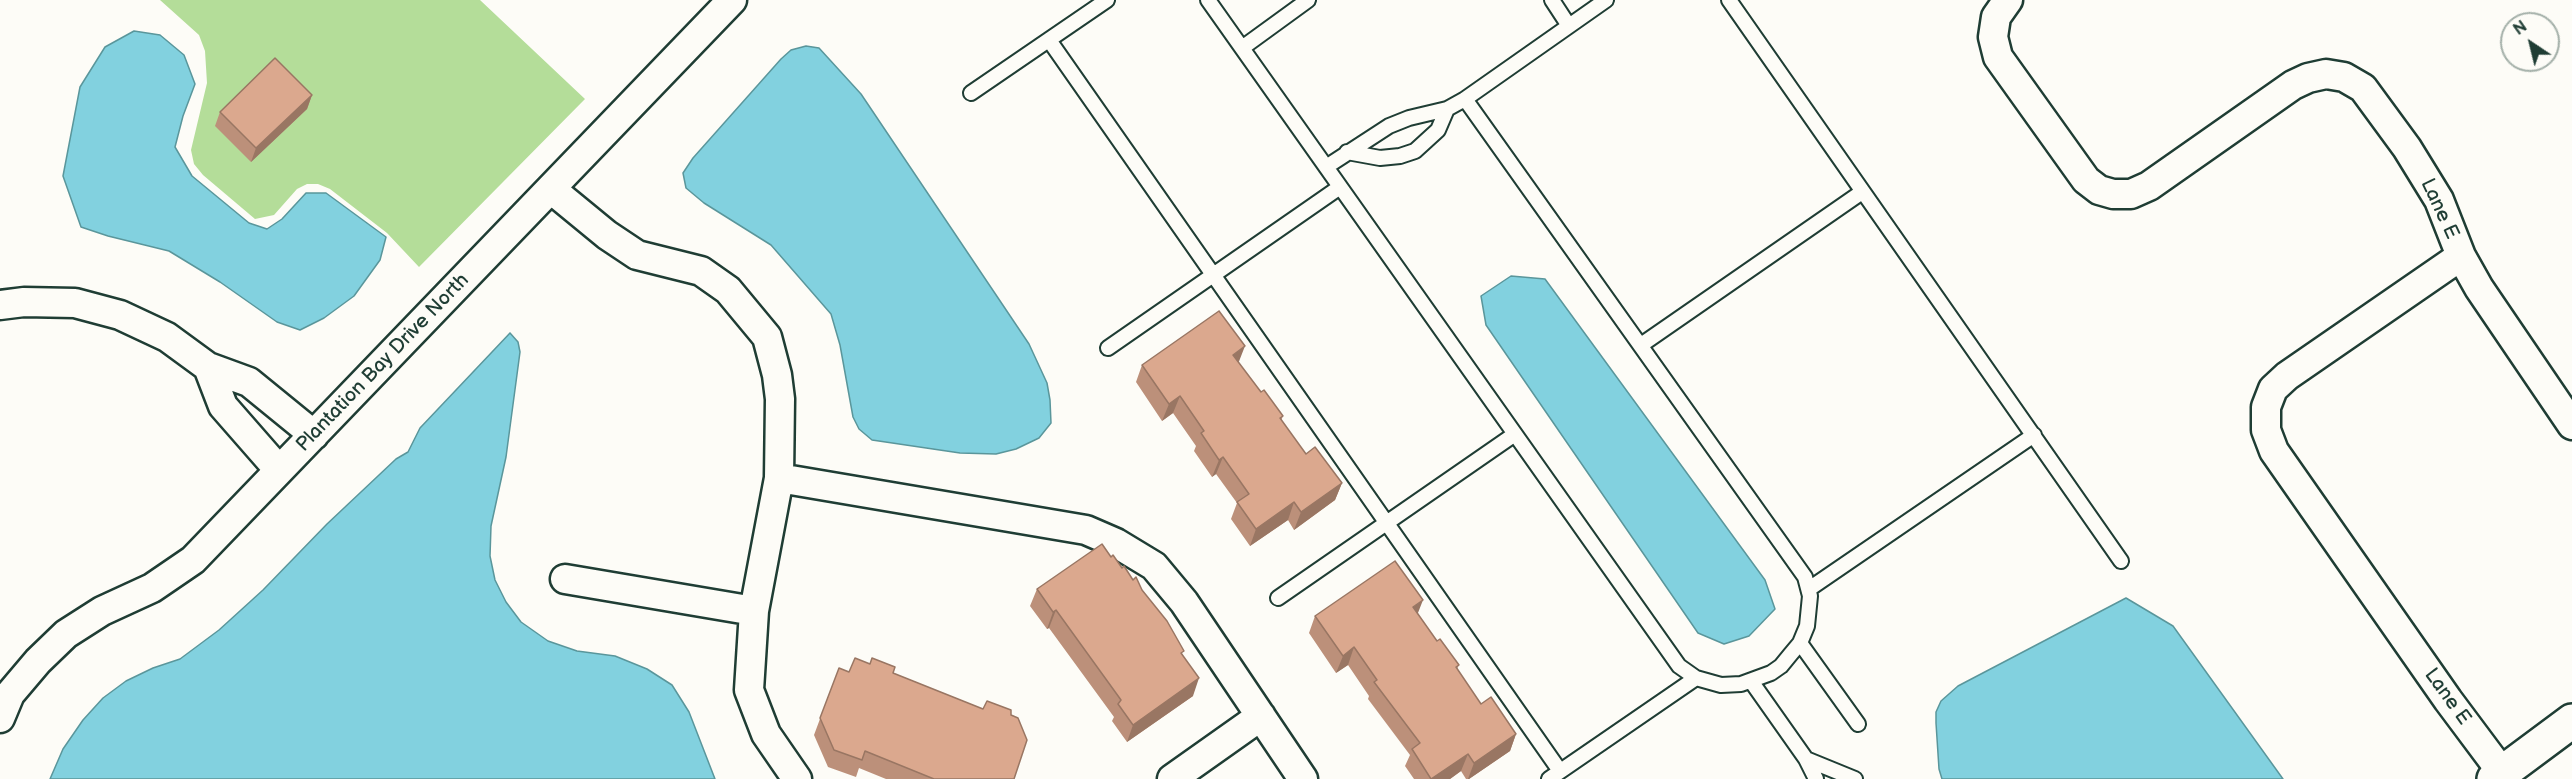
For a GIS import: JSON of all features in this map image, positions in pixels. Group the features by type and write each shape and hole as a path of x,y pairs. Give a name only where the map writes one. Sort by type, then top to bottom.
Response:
{"main road":[{"path":"2501,777 2572,721"}],"street":[{"name":"Plantation Bay Drive North","path":"3,701 38,661 66,634 102,611 152,588 194,560 732,0"},
{"name":"Lane E","path":"2008,0 1996,17 1993,37 1998,57 2086,180 2099,190 2113,194 2131,194 2149,186 2293,85 2326,74 2344,77 2363,88 2408,148 2439,200 2461,256 2287,376 2273,389 2266,407 2266,430 2274,452 2501,777"},
{"path":"551,189 591,223 637,255 701,271 728,290 767,337 777,375 780,399 779,478 754,611 749,690 766,734 797,779"},
{"path":"2461,256 2479,288 2572,425"},
{"path":"0,305 24,302 75,303 120,315 167,337 207,367 249,382 314,435"},
{"path":"207,367 224,406 279,470"},
{"path":"779,478 1086,530 1116,543 1154,566 1184,602 1303,779"},
{"path":"565,579 754,611"},
{"path":"1172,779 1261,716"}],"lane":[{"path":"971,93 1107,0"},
{"path":"1208,0 1679,666 1696,678 1721,685 1751,681 1781,666 1800,643 1807,626 1810,610 1809,589 1800,568 1465,99"},
{"path":"1242,48 1308,0"},
{"path":"1552,0 1569,26"},
{"path":"1326,167 1370,137 1409,117 1447,109 1465,99 1606,0"},
{"path":"1729,0 2121,561"},
{"path":"1049,40 1387,522 1555,775 1696,678"},
{"path":"1347,152 1380,158 1400,156 1415,151 1438,130 1447,109"},
{"path":"1108,348 1340,187"},
{"path":"1641,345 1862,192"},
{"path":"1278,598 1515,434"},
{"path":"1809,589 2034,435"},
{"path":"1800,643 1858,724"},
{"path":"1751,681 1806,759 1816,779"},
{"path":"1806,759 1855,779"}],"green space":[{"path":"160,0 480,0 585,99 419,267 387,233 330,189 318,184 307,184 297,189 274,215 255,219 203,175 194,164 191,150 207,83 205,51 199,35"}],"water":[{"path":"134,31 160,35 184,55 195,84 175,147 192,176 249,223 267,229 282,219 306,193 326,193 386,237 380,260 354,296 324,318 300,330 277,322 220,282 169,251 81,227 63,176 80,87 105,47"},
{"path":"806,46 819,48 861,94 1029,344 1047,383 1050,400 1051,423 1039,438 1016,449 996,454 960,453 872,440 859,429 853,417 840,345 831,314 771,245 704,203 686,188 683,173 693,158 781,59 791,50"},
{"path":"1511,276 1545,279 1765,580 1775,609 1749,636 1724,644 1698,633 1486,325 1481,296"},
{"path":"510,333 518,342 520,352 506,457 491,526 490,556 495,580 506,602 521,622 548,641 577,651 615,656 647,669 672,685 689,712 715,779 50,779 63,749 83,720 103,698 126,681 153,668 180,659 219,630 263,590 327,524 396,459 408,452 420,428"},
{"path":"2126,598 2173,626 2283,779 1942,779 1939,769 1936,723 1936,712 1941,701 1958,686"}],"building":[{"path":"275,58 312,95 256,148 220,112"},
{"path":"1219,311 1245,346 1233,355 1261,392 1264,390 1283,416 1280,418 1306,454 1315,447 1342,483 1301,512 1294,502 1256,529 1237,502 1249,494 1223,457 1219,460 1201,433 1204,431 1180,396 1169,404 1142,365"},
{"path":"1102,544 1122,568 1124,566 1133,580 1136,577 1142,590 1167,621 1184,651 1181,653 1199,678 1133,725 1118,704 1121,700 1056,610 1053,612 1037,589"},
{"path":"1395,561 1423,600 1413,607 1437,641 1440,639 1459,665 1456,667 1481,704 1491,697 1516,734 1474,763 1468,754 1431,779 1412,749 1420,743 1374,682 1377,680 1354,647 1343,656 1315,616"},
{"path":"855,658 870,664 872,658 895,667 893,673 983,709 987,701 1011,710 1011,715 1018,718 1027,740 1014,779 934,779 865,751 862,760 834,750 820,718 839,668 849,672"}]}
